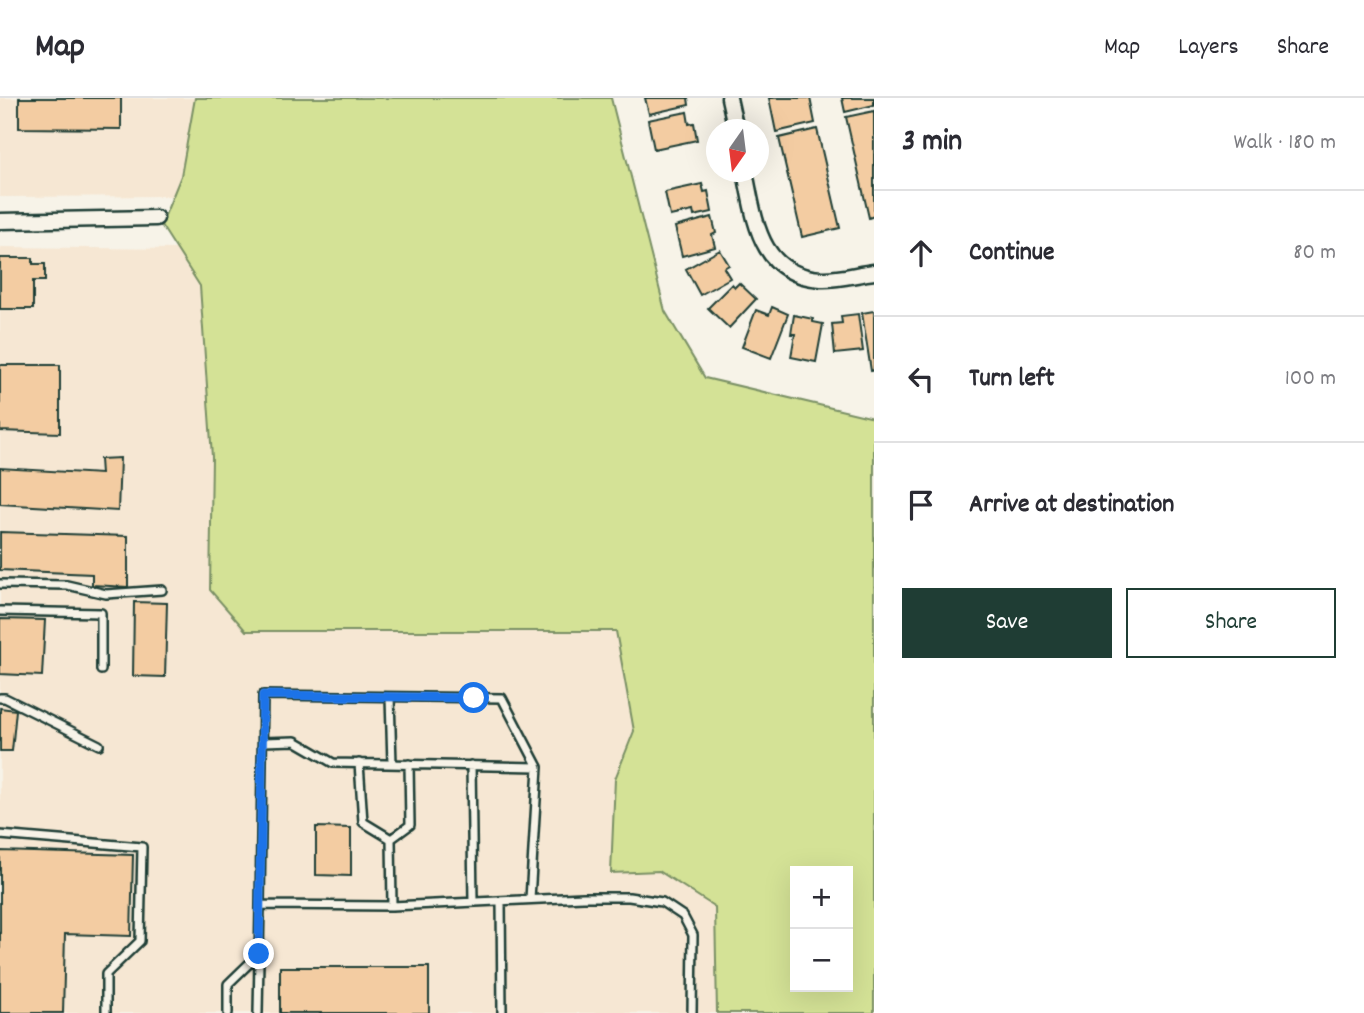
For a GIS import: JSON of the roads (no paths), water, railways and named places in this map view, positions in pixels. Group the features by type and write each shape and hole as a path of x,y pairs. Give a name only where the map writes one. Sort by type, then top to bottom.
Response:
{"street":[{"path":"729,98 734,119"},
{"path":"747,182 758,232 775,262 803,276 822,279 874,272"},
{"path":"0,221 156,218"}],"lane":[{"path":"0,584 67,585 106,594 162,590"},
{"path":"0,611 101,613 101,670"},
{"path":"258,1013 263,695 502,698 538,767 530,899"},
{"path":"390,697 392,764"},
{"path":"0,698 5,698 99,745"},
{"path":"262,742 295,741 333,763 538,767"},
{"path":"359,764 363,822 391,839"},
{"path":"391,839 410,825 409,764"},
{"path":"471,765 472,902"},
{"path":"0,835 142,847 140,941 106,974 106,1013"},
{"path":"391,839 392,906"},
{"path":"260,905 392,906 629,897 662,902 683,916 693,935 692,1013"},
{"path":"501,901 502,1013"},
{"path":"228,1013 228,984 259,954"}]}
